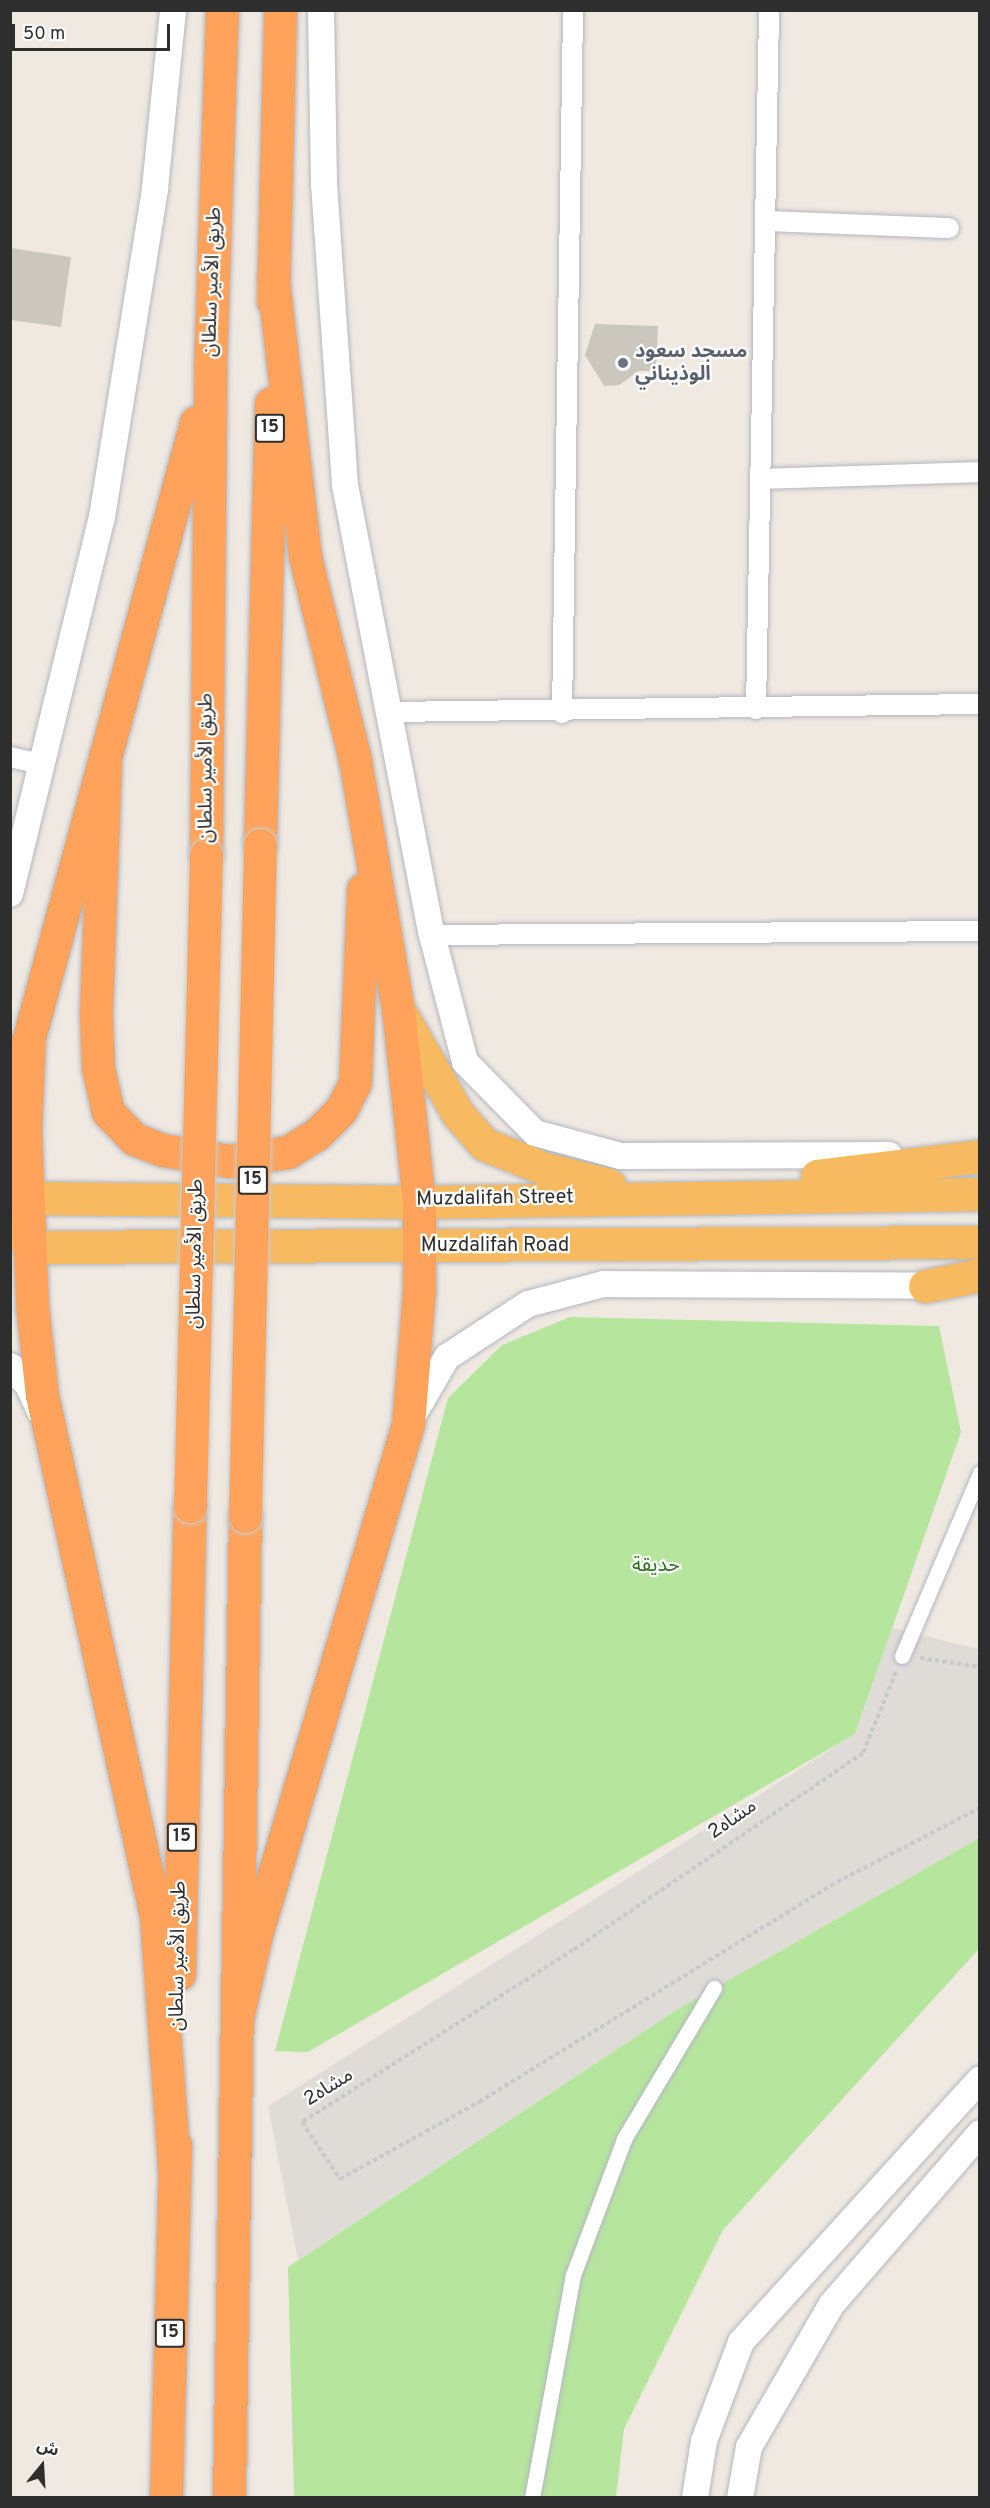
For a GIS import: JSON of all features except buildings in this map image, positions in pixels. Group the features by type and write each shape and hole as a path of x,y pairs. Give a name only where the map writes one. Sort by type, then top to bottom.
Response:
{"highway":[{"name":"15","path":"229,2498 245,1516 280,10"},
{"name":"طريق الأمير سلطان","path":"166,2498 206,855 210,368 219,21"},
{"path":"237,2019 256,1935 408,1424 419,1288 416,1246 419,1202 399,1009 364,813 305,556 273,279"},
{"path":"10,1073 29,1038 105,765 210,368"},
{"path":"105,765 96,1016 98,1068 108,1112 134,1139 163,1150 229,1161 288,1152 317,1134 341,1110 355,1082 359,1041 364,813"},
{"path":"399,1009 458,1114 484,1144 546,1169 651,1196 980,1155"},
{"path":"29,1038 25,1129 16,1204 17,1242 47,1426 156,1916 174,2168"},
{"name":"Muzdalifah Street","path":"16,1204 419,1202 651,1196 980,1194"},
{"path":"459,1201 432,1212 431,1233 460,1246"},
{"name":"Muzdalifah Road","path":"17,1242 460,1246 980,1242"},
{"path":"925,1286 980,1275"}],"main road":[{"path":"10,1367 28,1383 47,1426"}],"street":[{"path":"10,894 102,517 155,188 173,10"},
{"path":"321,10 324,184 345,485 432,935 465,1062 535,1133 620,1156 980,1155"},
{"path":"562,713 573,10"},
{"path":"756,709 769,10"},
{"path":"765,221 949,228"},
{"path":"760,479 980,472"},
{"path":"389,712 562,713 980,704"},
{"path":"10,757 41,764"},
{"path":"432,935 980,931"},
{"path":"408,1424 447,1357 528,1304 592,1287 980,1286"},
{"path":"902,1656 980,1473"},
{"path":"532,2498 573,2275 624,2139 714,1988"},
{"path":"695,2498 704,2441 741,2342 980,2079"},
{"path":"740,2498 749,2447 832,2304 980,2133"}],"path":[{"path":"902,1656 980,1667"},
{"name":"مشاه2","path":"902,1656 863,1753 573,1950 302,2122 340,2179 499,2090 837,1882 980,1808"}],"green space":[{"name":"حديقة","path":"570,1317 939,1326 961,1432 855,1734 308,2052 275,2051 448,1398 502,1345"},
{"path":"979,1838 979,1949 723,2230 624,2429 616,2497 294,2497 288,2267 676,2010"}],"shaded area":[{"path":"892,1628 979,1649 979,1838 676,2010 298,2260 268,2106 855,1734"}],"place":[{"name":"مسجد سعود الوذيناني","path":"623,363"}]}
